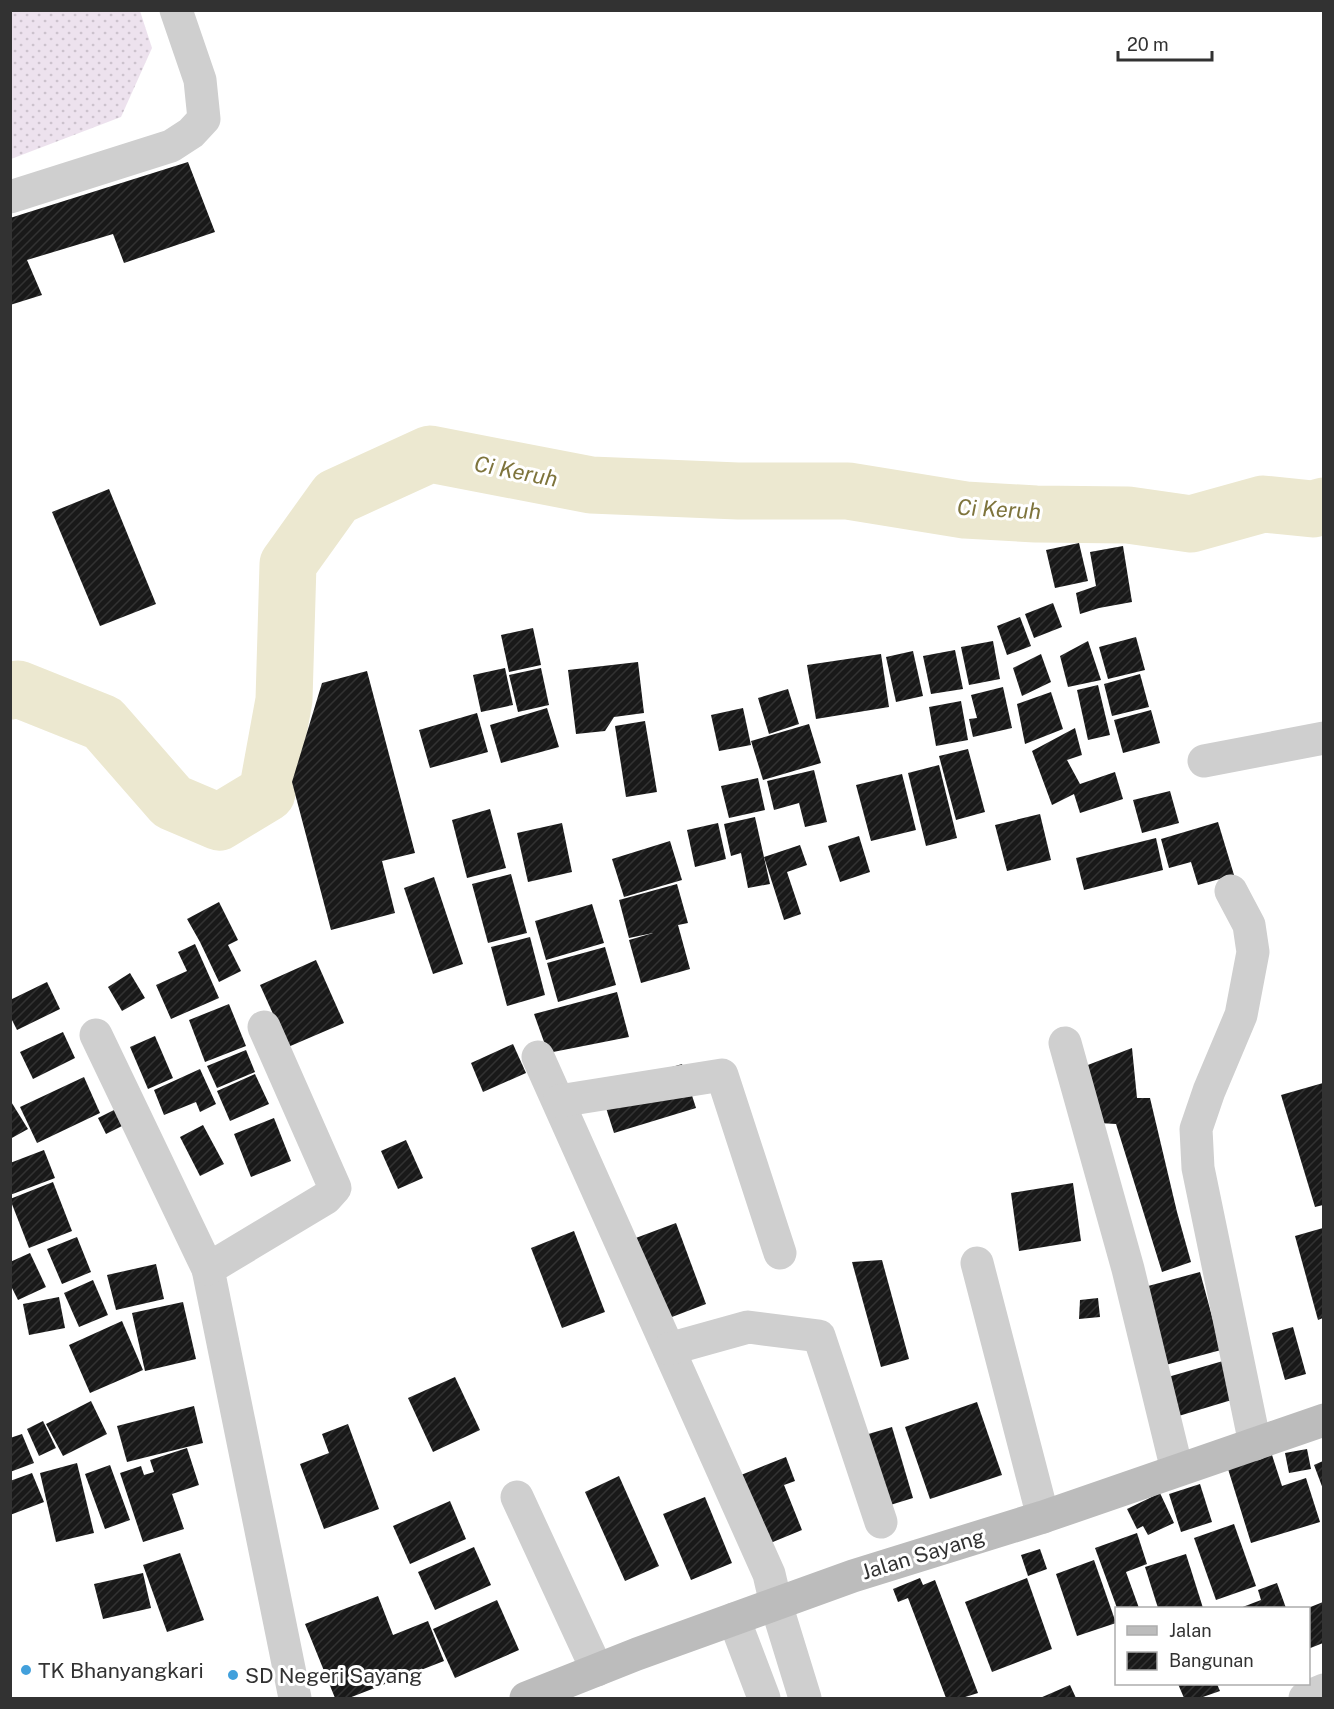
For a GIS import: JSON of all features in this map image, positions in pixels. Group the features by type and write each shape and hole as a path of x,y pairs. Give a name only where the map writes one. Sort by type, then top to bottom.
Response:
{"main road":[{"name":"Jalan Sayang","path":"526,1698 853,1576 1043,1517 1323,1420"}],"street":[{"path":"10,197 171,146 190,133 204,119 200,80 176,10"},
{"path":"1204,761 1323,738"},
{"path":"1231,891 1249,925 1253,952 1241,1015 1209,1091 1196,1129 1198,1168 1255,1444"},
{"path":"208,1269 326,1198 335,1188 264,1027"},
{"path":"96,1035 208,1269 295,1698"},
{"path":"1065,1043 1128,1269 1177,1470"},
{"path":"538,1057 769,1574 805,1698"},
{"path":"559,1101 723,1075 780,1253"},
{"path":"977,1263 1043,1517"},
{"path":"669,1349 748,1327 819,1336 881,1522"},
{"path":"517,1497 597,1670"},
{"path":"734,1619 764,1698"},
{"path":"1305,1698 1323,1690"}],"shaded area":[{"path":"11,10 140,11 152,48 121,117 11,159"}],"building":[{"path":"188,162 215,232 124,263 113,234 27,260 42,295 10,305 10,218"},
{"path":"109,489 156,604 100,626 52,512"},
{"path":"1079,543 1088,581 1055,588 1046,550"},
{"path":"1123,546 1132,602 1080,614 1076,593 1096,586 1090,552"},
{"path":"1053,603 1062,627 1034,638 1025,614"},
{"path":"1020,617 1031,646 1007,655 997,626"},
{"path":"533,628 541,665 509,672 501,635"},
{"path":"1136,637 1145,670 1108,679 1099,647"},
{"path":"993,641 1000,679 969,685 961,647"},
{"path":"1088,641 1101,680 1068,687 1060,656"},
{"path":"955,650 963,689 931,694 923,656"},
{"path":"913,651 923,696 896,702 886,657"},
{"path":"881,654 889,707 816,719 807,665"},
{"path":"1041,654 1051,682 1022,696 1013,668"},
{"path":"638,662 644,713 614,717 605,731 576,734 568,670"},
{"path":"505,668 513,705 481,712 473,675"},
{"path":"541,668 549,705 518,712 509,675"},
{"path":"367,671 415,853 382,861 395,913 331,930 292,782 322,683"},
{"path":"1140,674 1149,707 1112,716 1104,684"},
{"path":"1098,685 1110,735 1088,740 1077,690"},
{"path":"1003,687 1012,728 973,737 969,719 977,718 971,695"},
{"path":"788,689 799,724 769,734 758,698"},
{"path":"1051,692 1063,729 1025,744 1017,704"},
{"path":"961,701 968,740 936,746 929,707"},
{"path":"547,708 559,747 501,763 490,725"},
{"path":"743,708 751,745 719,751 711,715"},
{"path":"1151,710 1160,743 1123,753 1114,720"},
{"path":"477,713 488,752 430,768 419,730"},
{"path":"645,721 657,792 626,797 615,726"},
{"path":"809,724 821,763 763,780 751,741"},
{"path":"1075,728 1082,755 1067,760 1080,784 1115,772 1123,799 1080,813 1074,794 1052,805 1032,751"},
{"path":"968,749 985,812 956,820 939,756"},
{"path":"939,765 957,838 926,846 908,773"},
{"path":"814,770 827,822 805,827 799,803 774,810 767,781"},
{"path":"902,774 916,830 871,841 856,785"},
{"path":"758,778 765,810 729,818 721,786"},
{"path":"1170,791 1179,823 1142,833 1133,800"},
{"path":"490,809 506,868 467,878 452,820"},
{"path":"1040,814 1051,860 1007,871 995,825"},
{"path":"755,817 770,884 748,888 741,853 731,856 724,824"},
{"path":"1218,822 1234,875 1198,885 1191,862 1169,868 1161,839"},
{"path":"562,823 572,872 528,882 517,833"},
{"path":"718,823 726,859 695,867 687,830"},
{"path":"859,836 870,872 840,882 828,846"},
{"path":"1156,838 1163,870 1084,890 1076,858"},
{"path":"670,841 682,880 624,897 612,859"},
{"path":"800,845 807,865 787,872 801,914 784,920 764,857"},
{"path":"511,874 527,933 488,943 472,884"},
{"path":"434,877 463,964 433,974 404,888"},
{"path":"677,884 688,923 678,925 690,969 641,983 629,940 653,933 629,938 619,900"},
{"path":"219,902 238,940 228,945 241,971 219,982 187,919"},
{"path":"592,904 604,943 546,960 535,921"},
{"path":"530,937 545,995 507,1006 491,947"},
{"path":"195,944 219,998 171,1019 156,985 187,971 178,952"},
{"path":"605,947 616,985 558,1002 547,963"},
{"path":"316,960 344,1023 288,1047 260,985"},
{"path":"130,973 145,998 122,1011 108,987"},
{"path":"47,982 60,1009 17,1030 10,1016 10,1000"},
{"path":"617,992 629,1037 548,1053 534,1014"},
{"path":"229,1004 246,1046 205,1062 189,1020"},
{"path":"63,1032 75,1058 33,1079 20,1052"},
{"path":"155,1036 173,1078 148,1089 130,1047"},
{"path":"513,1044 526,1073 483,1092 471,1063"},
{"path":"1132,1048 1137,1098 1150,1098 1191,1262 1162,1272 1116,1124 1099,1123 1080,1068"},
{"path":"246,1050 255,1072 217,1088 207,1066"},
{"path":"682,1064 696,1108 614,1133 600,1089"},
{"path":"200,1069 216,1104 200,1112 196,1102 164,1115 154,1090"},
{"path":"255,1074 269,1104 230,1121 217,1091"},
{"path":"84,1077 100,1113 37,1143 20,1107"},
{"path":"1323,1083 1323,1205 1315,1207 1281,1095"},
{"path":"10,1100 28,1129 10,1139"},
{"path":"124,1105 132,1121 106,1134 98,1118"},
{"path":"274,1118 291,1161 251,1177 234,1134"},
{"path":"203,1125 224,1164 200,1176 180,1137"},
{"path":"406,1140 423,1178 398,1189 381,1151"},
{"path":"44,1150 55,1178 10,1195 10,1163"},
{"path":"53,1182 72,1231 29,1248 10,1199"},
{"path":"1073,1183 1081,1241 1019,1251 1011,1193"},
{"path":"676,1223 706,1304 664,1320 633,1239"},
{"path":"1323,1228 1323,1318 1318,1320 1295,1236"},
{"path":"574,1231 605,1312 562,1328 531,1248"},
{"path":"77,1237 91,1272 62,1284 47,1249"},
{"path":"30,1253 46,1287 18,1300 10,1284 10,1262"},
{"path":"882,1260 909,1359 881,1367 852,1262"},
{"path":"156,1264 164,1299 116,1310 107,1275"},
{"path":"1200,1272 1221,1350 1158,1367 1137,1289"},
{"path":"93,1280 108,1315 79,1327 64,1293"},
{"path":"59,1297 65,1328 29,1335 23,1304"},
{"path":"1098,1298 1100,1317 1079,1319 1080,1300"},
{"path":"183,1302 196,1359 145,1371 132,1313"},
{"path":"122,1321 143,1370 90,1393 69,1345"},
{"path":"1293,1327 1306,1374 1285,1380 1272,1333"},
{"path":"1223,1361 1235,1399 1172,1418 1161,1379"},
{"path":"455,1377 480,1430 433,1452 408,1398"},
{"path":"91,1401 107,1434 63,1456 46,1424"},
{"path":"977,1402 1002,1475 930,1499 905,1427"},
{"path":"194,1406 203,1443 127,1462 117,1426"},
{"path":"43,1421 56,1448 39,1456 27,1429"},
{"path":"348,1424 379,1509 324,1529 300,1464 329,1453 322,1434"},
{"path":"892,1427 913,1498 887,1506 865,1435"},
{"path":"22,1434 34,1463 10,1472 10,1438"},
{"path":"187,1448 199,1485 172,1494 184,1529 143,1542 120,1473 141,1466 144,1475 154,1472 150,1460"},
{"path":"1307,1449 1311,1469 1289,1473 1285,1453"},
{"path":"1272,1455 1282,1486 1306,1478 1320,1522 1251,1543 1228,1469"},
{"path":"786,1457 795,1481 784,1485 802,1530 768,1544 741,1475"},
{"path":"1323,1461 1323,1489 1314,1465"},
{"path":"77,1463 94,1533 56,1542 40,1473"},
{"path":"110,1465 130,1520 105,1529 85,1474"},
{"path":"32,1473 44,1502 10,1515 10,1481"},
{"path":"619,1476 659,1566 625,1581 585,1492"},
{"path":"1200,1484 1212,1522 1181,1532 1169,1494"},
{"path":"1160,1493 1174,1523 1148,1535 1143,1526 1137,1529 1127,1509"},
{"path":"705,1497 732,1563 691,1580 663,1514"},
{"path":"450,1501 466,1539 410,1564 393,1526"},
{"path":"1234,1524 1256,1586 1216,1600 1194,1538"},
{"path":"1137,1533 1147,1564 1126,1572 1139,1607 1117,1607 1095,1548"},
{"path":"474,1547 491,1585 435,1610 418,1572"},
{"path":"1040,1549 1047,1569 1028,1576 1021,1555"},
{"path":"180,1553 204,1620 167,1632 143,1565"},
{"path":"1186,1554 1203,1607 1158,1607 1145,1567"},
{"path":"1094,1560 1115,1623 1077,1636 1056,1574"},
{"path":"143,1573 151,1608 103,1619 94,1584"},
{"path":"920,1578 923,1585 935,1580 978,1693 962,1698 946,1698 908,1598 898,1602 893,1589"},
{"path":"1027,1578 1052,1649 992,1672 965,1602"},
{"path":"1277,1583 1286,1607 1243,1607 1261,1600 1258,1590"},
{"path":"378,1596 393,1635 428,1621 444,1661 349,1698 335,1698 305,1624"},
{"path":"497,1600 519,1650 455,1678 433,1629"},
{"path":"1323,1602 1323,1643 1310,1648 1310,1607"},
{"path":"1070,1685 1076,1698 1040,1698"},
{"path":"1178,1685 1217,1685 1220,1691 1200,1698 1184,1698"}],"waterway":[{"name":"Ci Keruh","path":"10,691 18,689 103,723 172,802 219,822 267,793 284,700 288,564 336,497 430,454 591,485 738,491 848,491 965,510 1036,514 1128,515 1191,524 1263,504 1313,509 1324,506"}],"place":[{"name":"TK Bhanyangkari","path":"26,1670"},
{"name":"SD Negeri Sayang","path":"233,1675"}]}
